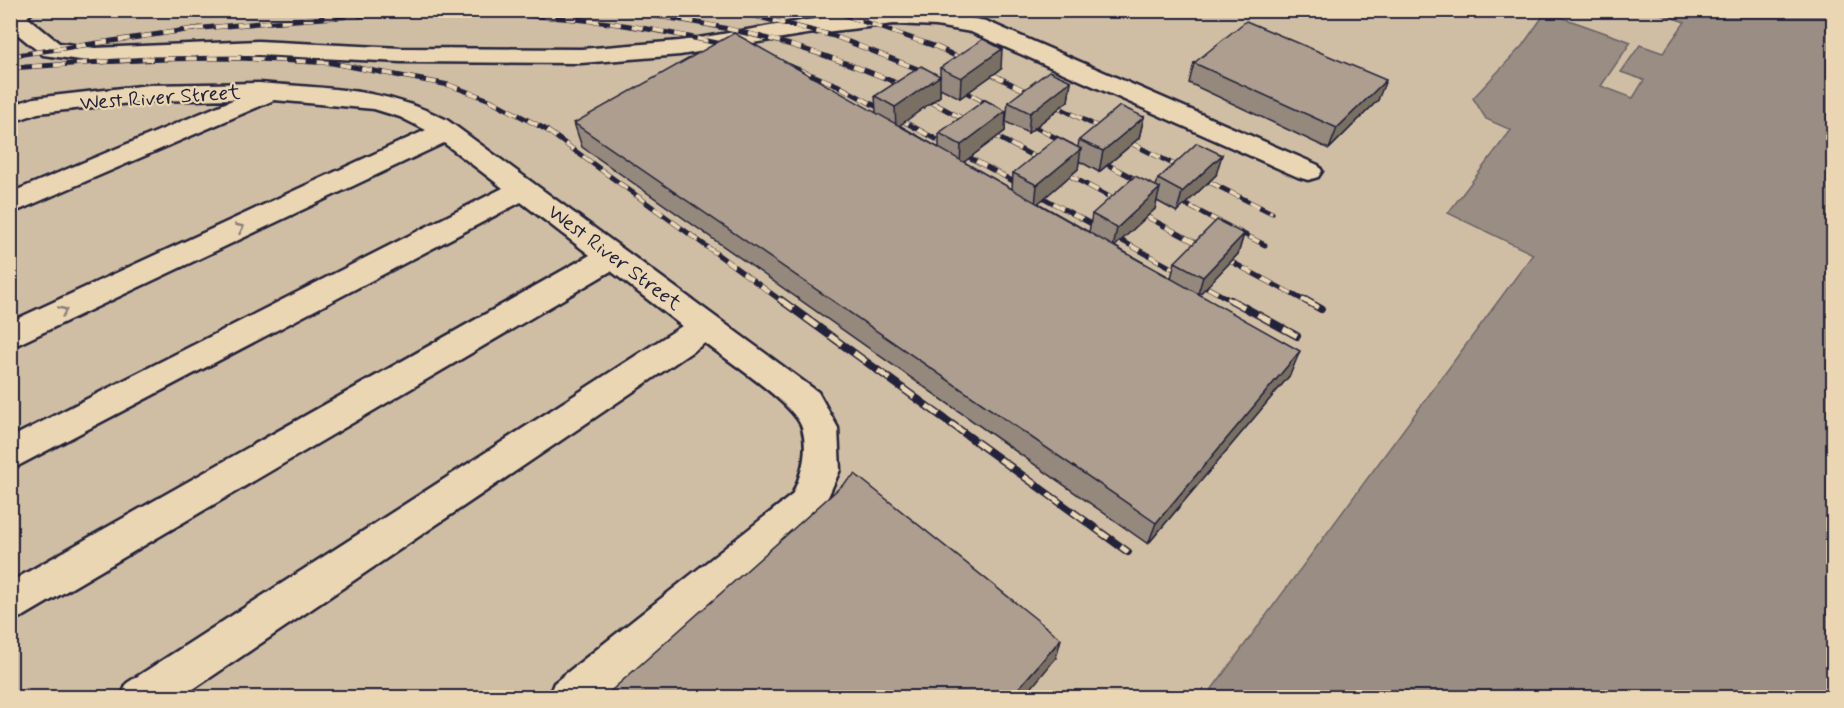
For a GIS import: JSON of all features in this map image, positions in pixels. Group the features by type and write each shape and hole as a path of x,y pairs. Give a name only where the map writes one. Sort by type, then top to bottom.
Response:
{"lane":[{"path":"24,10 10,16 52,50 95,55 258,48 481,56 581,56 669,49 863,20 936,19 977,26 1308,171"},
{"path":"10,204 274,92"},
{"name":"West River Street","path":"10,115 34,106 148,93 274,92 376,101 409,111 445,132 523,189 806,402 820,428 822,470 806,506 569,698"},
{"path":"10,336 445,132"},
{"path":"10,455 523,189"},
{"path":"10,603 613,256"},
{"path":"142,698 707,326"}],"shaded area":[{"path":"1652,10 1685,22 1663,54 1621,72 1644,80 1633,98 1601,86 1631,42 1546,13 1522,46 1473,98 1486,119 1511,130 1449,213 1533,253 1206,697 11,698 10,11"},
{"path":"1652,11 1833,11 1833,697 1206,697 1533,254 1448,213 1511,130 1486,119 1473,98 1522,46 1546,12 1631,42 1601,86 1633,98 1644,80 1621,72 1640,45 1663,53 1685,22"}],"building":[{"path":"1246,21 1386,80 1337,128 1194,63"},
{"path":"734,33 1300,351 1156,523 574,123"},
{"path":"983,39 1002,49 961,78 940,68"},
{"path":"921,66 940,76 895,107 875,96"},
{"path":"1049,71 1071,81 1030,113 1008,102"},
{"path":"985,100 1006,111 961,145 939,133"},
{"path":"1120,106 1144,117 1103,151 1079,140"},
{"path":"1058,137 1081,149 1037,185 1013,173"},
{"path":"1197,143 1222,155 1182,192 1158,179"},
{"path":"1135,176 1160,188 1117,228 1092,214"},
{"path":"1217,220 1244,234 1203,277 1175,262"},
{"path":"855,474 1061,639 1010,698 603,698"}],"railway":[{"path":"596,10 673,18 747,33 820,54 892,81 1307,302"},
{"path":"731,10 834,36 933,75"},
{"path":"830,10 937,47 1272,213"},
{"path":"194,29 397,14 499,14 618,24 735,47"},
{"path":"194,29 200,28"},
{"path":"10,56 194,29"},
{"path":"10,68 148,59 240,58 332,63 449,85 490,100 545,129 783,302"},
{"path":"780,62 837,85 1234,302"},
{"path":"952,85 997,108"},
{"path":"1021,120 1072,146"},
{"path":"1093,157 1147,185"},
{"path":"1171,197 1265,245"},
{"path":"781,300 1128,552"},
{"path":"1231,300 1297,336"},
{"path":"1305,300 1321,309"}]}
